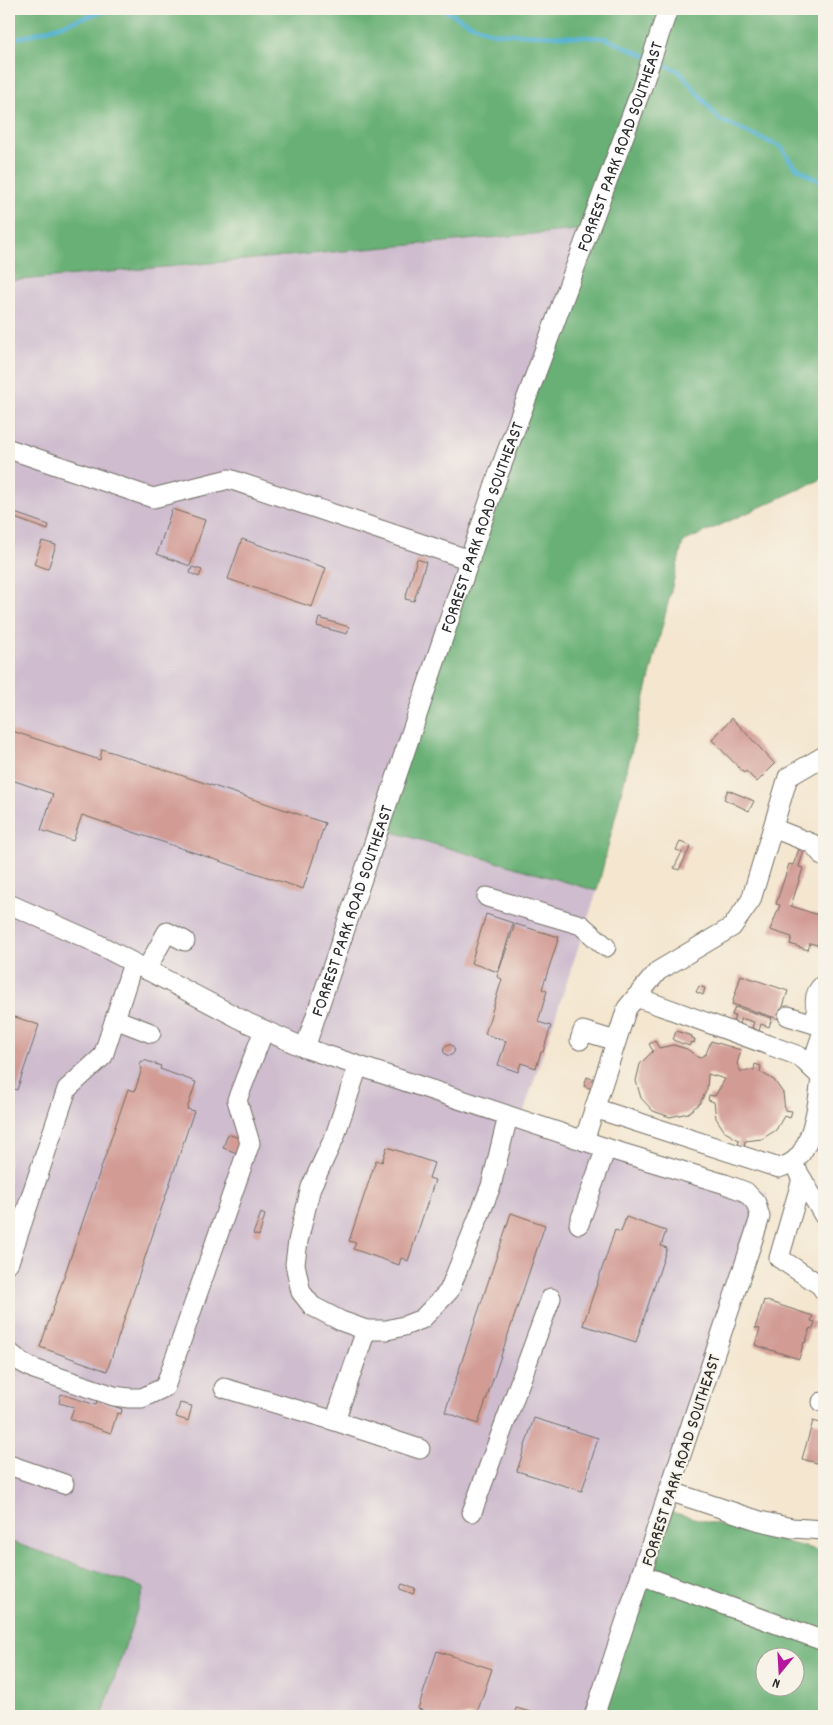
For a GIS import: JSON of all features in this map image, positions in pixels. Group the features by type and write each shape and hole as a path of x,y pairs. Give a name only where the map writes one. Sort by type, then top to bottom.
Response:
{"street":[{"name":"FORREST PARK ROAD SOUTHEAST","path":"305,1048 497,478 641,90 668,9"},
{"path":"9,449 152,498 229,478 470,560"},
{"path":"584,1141 627,1008 658,971 732,927 752,900 788,777 824,756"},
{"path":"773,828 813,844 824,857"},
{"path":"487,896 581,925 606,947"},
{"path":"9,904 90,940 264,1030 305,1048 606,1148 578,1224"},
{"path":"9,1262 67,1089 103,1056 116,1019 140,966 166,932 185,941"},
{"path":"811,1067 824,1027 817,1014 814,1002 819,988 824,984"},
{"path":"594,1108 779,1168 792,1162 799,1156 806,1144 813,1125 821,1077 799,1056 636,997"},
{"path":"788,1016 824,1027"},
{"path":"116,1019 151,1033"},
{"path":"583,1029 616,1041"},
{"path":"9,1352 21,1362 34,1369 114,1396 142,1398 165,1387 250,1143 237,1100 264,1030"},
{"path":"358,1066 335,1136 311,1187 298,1241 295,1264 301,1292 312,1306 341,1321 366,1330 387,1330 422,1319 449,1290 491,1186 508,1116"},
{"name":"FORREST PARK ROAD SOUTHEAST","path":"594,1716 760,1217 756,1203 746,1192 606,1148"},
{"path":"792,1162 824,1216"},
{"path":"802,1179 779,1258 820,1285 824,1291"},
{"path":"472,1512 551,1298"},
{"path":"335,1421 366,1330"},
{"path":"224,1388 420,1449"},
{"path":"9,1465 64,1484"},
{"path":"669,1491 760,1521 792,1528 824,1530"},
{"path":"641,1575 824,1641"}],"shaded area":[{"path":"589,228 372,826 597,891 523,1114 768,1194 667,1511 592,1716 102,1716 144,1588 9,1541 9,281"}],"green space":[{"path":"9,9 824,9 824,478 683,542 597,891 372,826 589,229 9,281"},
{"path":"667,1511 824,1552 824,1716 592,1716"},
{"path":"9,1541 144,1588 102,1716 9,1716"}],"building":[{"path":"172,509 205,520 190,566 157,554"},
{"path":"9,511 49,525 48,530 9,516"},
{"path":"242,539 326,568 312,607 228,579"},
{"path":"42,541 56,545 48,569 34,564"},
{"path":"417,559 426,562 414,601 405,599"},
{"path":"192,567 202,570 199,577 190,573"},
{"path":"319,618 349,627 347,634 317,626"},
{"path":"732,718 775,764 757,782 746,771 744,773 712,740"},
{"path":"9,730 100,760 102,749 325,823 303,889 82,815 73,841 41,830 53,794 9,779"},
{"path":"728,790 754,801 749,811 724,799"},
{"path":"680,842 691,846 679,870 674,868 682,852 676,850"},
{"path":"799,849 804,850 799,867 803,868 791,906 824,917 824,947 810,943 808,950 790,944 792,937 770,930 780,905 776,904 789,864 793,865"},
{"path":"486,914 513,923 498,972 471,963"},
{"path":"515,924 559,937 542,989 547,991 538,1022 551,1026 536,1068 521,1063 518,1072 498,1065 506,1041 485,1034 502,979 497,977"},
{"path":"741,975 788,991 779,1019 732,1004"},
{"path":"699,986 705,988 703,995 696,992"},
{"path":"735,1007 772,1018 769,1027 761,1024 759,1031 752,1028 754,1022 741,1018 739,1024 733,1022 735,1016 732,1015"},
{"path":"9,1015 39,1025 17,1090 9,1087"},
{"path":"676,1031 692,1036 695,1039 694,1043 691,1042 689,1046 673,1040"},
{"path":"655,1041 659,1048 673,1045 687,1049 699,1058 706,1054 711,1041 741,1050 737,1064 741,1072 754,1070 755,1064 761,1066 760,1072 774,1080 783,1093 785,1110 792,1111 790,1118 784,1116 776,1130 762,1139 745,1141 744,1147 738,1146 739,1140 725,1132 716,1118 714,1102 708,1100 709,1095 715,1096 725,1079 708,1074 707,1089 700,1103 688,1113 670,1117 653,1111 641,1098 636,1081 640,1064 653,1051 649,1044"},
{"path":"449,1044 455,1050 449,1056 443,1050"},
{"path":"144,1060 161,1066 160,1069 196,1082 187,1109 194,1111 107,1371 40,1347 128,1089 135,1091 142,1068 140,1067 141,1061 144,1062"},
{"path":"587,1077 595,1080 592,1089 584,1086"},
{"path":"228,1134 241,1139 237,1153 223,1148"},
{"path":"387,1147 434,1163 429,1178 435,1180 408,1261 401,1258 399,1265 353,1249 356,1243 349,1241 376,1160 382,1162"},
{"path":"261,1213 265,1215 259,1236 253,1234"},
{"path":"511,1213 545,1225 478,1424 445,1412"},
{"path":"626,1217 666,1231 661,1246 667,1248 636,1342 583,1325 615,1230 621,1232"},
{"path":"764,1300 813,1316 811,1321 815,1322 813,1329 810,1328 808,1330 809,1332 799,1359 755,1345 760,1329 755,1328"},
{"path":"61,1394 96,1405 97,1400 122,1409 121,1414 117,1413 111,1433 70,1419 74,1407 59,1403"},
{"path":"180,1403 192,1406 188,1421 176,1417"},
{"path":"534,1418 598,1438 582,1491 517,1471"},
{"path":"813,1421 824,1424 824,1465 802,1459"},
{"path":"402,1584 415,1588 413,1594 400,1589"},
{"path":"437,1651 492,1669 476,1716 442,1716 418,1709"},
{"path":"516,1708 544,1716 514,1716"}],"waterway":[{"path":"9,40 113,9"},
{"path":"365,9 370,11 383,9"},
{"path":"443,9 472,25 493,33 605,38 646,56"},
{"path":"656,61 679,71 720,120 781,147 793,165 824,183"}]}
